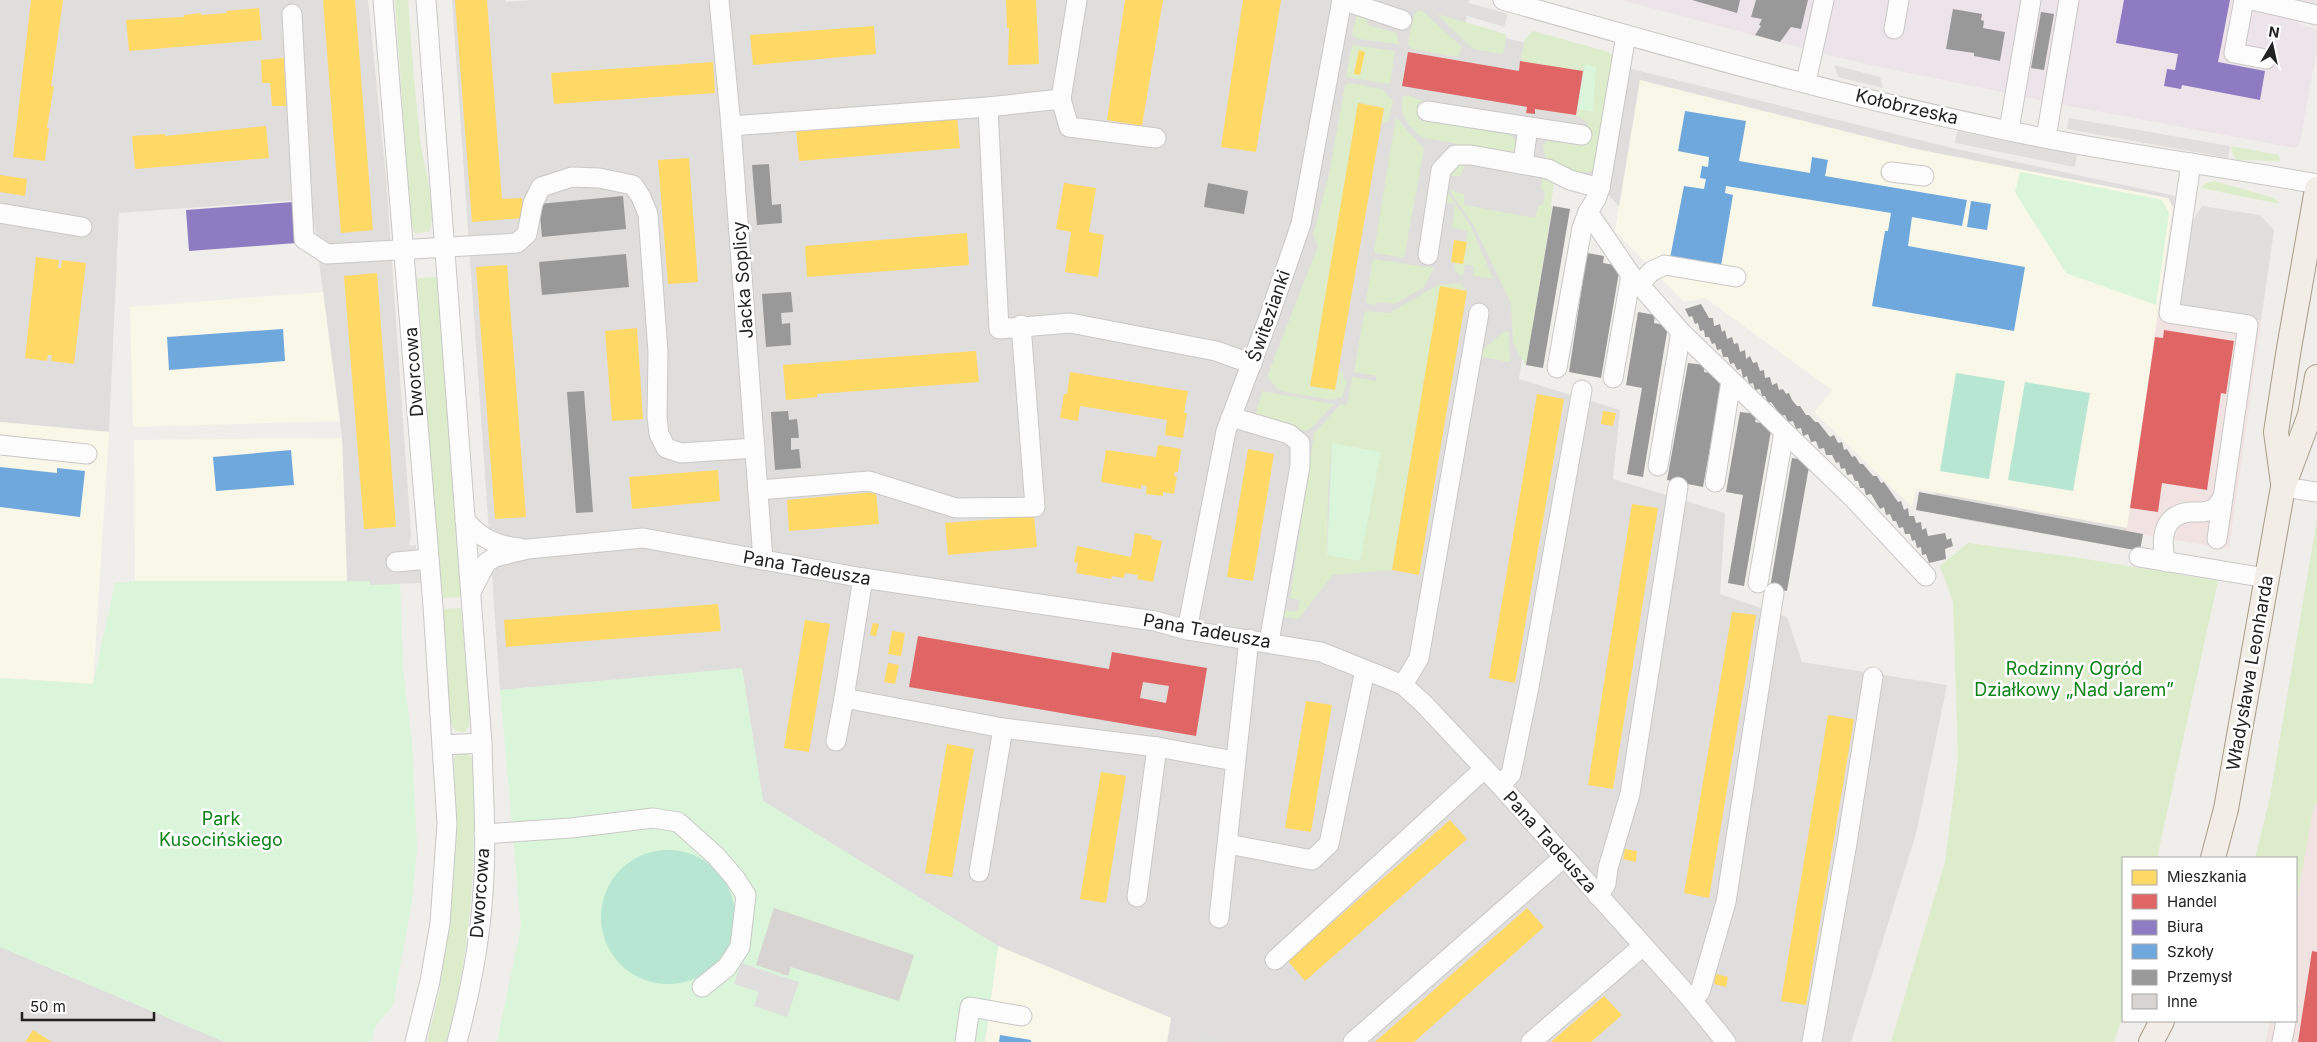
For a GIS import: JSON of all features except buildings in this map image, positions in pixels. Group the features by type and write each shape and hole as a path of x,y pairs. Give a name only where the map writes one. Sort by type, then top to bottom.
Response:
{"main road":[{"name":"Władysława Leonharda","path":"2283,487 2276,432 2317,189"},
{"name":"Władysława Leonharda","path":"2213,857 2226,809 2283,487 2310,416 2317,377"},
{"path":"2151,1042 2161,1022"},
{"path":"2165,1042 2170,1022"}],"street":[{"name":"Dworcowa","path":"384,0 429,559 447,824 440,924 430,981 414,1042"},
{"name":"Dworcowa","path":"426,0 482,743 483,892 471,981 457,1042"},
{"name":"Jacka Soplicy","path":"720,0 763,560"},
{"path":"1077,0 1061,99 1069,127 1156,138"},
{"path":"1342,0 1402,20"},
{"name":"Świtezianki","path":"1187,630 1226,431 1252,364 1301,224 1342,0"},
{"name":"Kołobrzeska","path":"1503,0 1626,35 1806,82 2009,130 2191,164 2317,184"},
{"path":"1806,82 1824,0"},
{"path":"1894,29 1899,0"},
{"path":"2009,130 2031,0"},
{"path":"2046,138 2069,0"},
{"path":"2244,0 2234,53 2266,59"},
{"path":"2252,0 2317,15"},
{"path":"292,14 304,239 327,254 517,243 527,234 533,203 541,187 572,177 599,178 633,185 641,197 648,214 658,352 658,434 666,448 681,453 755,448"},
{"path":"1557,368 1582,228 1600,188 1626,35"},
{"path":"731,126 988,107 1061,99"},
{"path":"988,107 999,328 1070,323 1216,351 1252,364"},
{"path":"1427,111 1582,135"},
{"path":"1523,164 1528,127"},
{"path":"1428,254 1442,170 1455,155 1471,155 1548,169 1570,180 1600,188"},
{"path":"2191,164 2169,314 2248,325 2217,539"},
{"path":"1891,172 1924,176"},
{"path":"1588,212 1635,279 1681,332 1855,500 1926,576"},
{"path":"0,213 82,226"},
{"path":"1635,279 1665,265 1736,277"},
{"path":"1613,378 1635,279"},
{"path":"1403,685 1418,658 1479,313"},
{"path":"758,490 869,481 956,508 1035,506 1021,326"},
{"path":"1658,466 1681,332"},
{"path":"1715,482 1731,381"},
{"path":"1500,785 1511,774 1529,687 1582,390"},
{"path":"1231,417 1289,434 1300,443 1300,466 1269,642"},
{"path":"1758,583 1784,432"},
{"path":"0,445 87,454"},
{"path":"1598,896 1606,884 1630,794 1678,487"},
{"path":"2283,487 2317,492"},
{"path":"2166,562 2162,547 2162,535 2172,518 2182,514 2202,513 2213,509 2223,497"},
{"name":"Pana Tadeusza","path":"465,520 476,533 486,540 506,546 528,548 643,538 863,578 1155,622 1187,630 1269,642 1321,652 1403,685 1500,785 1691,999 1722,1041"},
{"name":"Pana Tadeusza","path":"470,592 486,563 495,557 528,548"},
{"path":"2139,557 2266,578"},
{"path":"396,562 429,559"},
{"path":"836,741 863,578"},
{"path":"1691,999 1700,992 1726,902 1774,593"},
{"path":"1219,918 1249,639"},
{"path":"1228,844 1312,860 1329,844 1365,670"},
{"path":"1812,1042 1873,677"},
{"path":"844,698 1003,728 1157,747 1235,760"},
{"path":"978,872 1003,728"},
{"path":"442,745 482,743"},
{"path":"1137,897 1157,747"},
{"path":"1275,960 1484,769"},
{"path":"484,834 571,828 653,818 678,822 716,856 735,878 746,895 740,947 727,967 702,987"},
{"path":"1353,1042 1564,857"},
{"path":"1531,1042 1643,946"},
{"path":"965,1042 970,1008 1022,1016"},
{"path":"2282,1042 2286,1022"}],"shaded area":[{"path":"0,0 368,0 386,177 411,536 400,581 347,581 342,438 311,199 119,213 109,432 0,422"},
{"path":"452,0 505,0 506,2 533,0 1469,0 1465,28 1952,148 2175,196 2155,337 2140,551 1960,519 1797,355 1668,262 1608,194 1550,178 1519,379 1620,410 1613,479 1725,513 1720,594 1787,617 1802,662 1947,685 1916,834 1851,1042 1167,1042 1171,1018 998,946 763,801 742,669 500,690"},
{"path":"1426,0 1458,0 1508,14 1504,27 1425,3"},
{"path":"1621,0 2317,0 2317,6 2301,4 2297,23 2317,31 2317,49 2300,143 2295,148 2069,106 1880,67"},
{"path":"1834,65 1880,77 1883,88 1838,77"},
{"path":"1640,80 1916,149 2168,198 2173,207 2127,528 1916,489 1912,507 1814,412 1832,390 1705,298 1684,302 1615,231"},
{"path":"2069,118 2230,146 2228,158 2067,129"},
{"path":"1957,131 2077,154 2075,167 1955,143"},
{"path":"637,148 644,184 562,190 559,154"},
{"path":"2202,206 2260,215 2274,230 2261,321 2177,307 2192,222"},
{"path":"534,222 538,256 479,264 476,228"},
{"path":"323,292 340,421 133,427 130,307"},
{"path":"2158,305 2261,321 2229,549 2126,532"},
{"path":"0,422 109,432 93,684 0,678"},
{"path":"342,438 347,581 135,581 134,440"},
{"path":"416,545 421,583 370,585 370,547"},
{"path":"899,588 1146,631 1144,644 896,601"},
{"path":"1439,594 1454,596 1444,658 1430,656"},
{"path":"1536,698 1550,700 1541,751 1527,749"},
{"path":"1422,709 1645,961 1714,1042 1700,1042 1485,795 1414,717"},
{"path":"2317,771 2317,1042 2266,1042 2270,1022 2297,1022 2297,879"},
{"path":"1218,773 1230,775 1208,916 1195,914"},
{"path":"1633,799 1646,801 1640,846 1627,844"},
{"path":"1731,902 1744,905 1732,965 1719,962"},
{"path":"998,946 1171,1018 1167,1042 985,1042"},
{"path":"0,947 225,1042 0,1042"},
{"path":"741,963 799,982 787,1017 754,1006 759,992 734,984"},
{"path":"1197,1034 1218,1037 1226,1042 1195,1042"}],"green space":[{"path":"395,0 408,0 421,148 431,200 432,223 429,232 415,233 411,224"},
{"path":"1358,10 1364,12 1368,25 1396,33 1399,44 1358,39 1352,35"},
{"path":"1421,10 1462,47 1458,57 1412,49 1408,45 1414,14"},
{"path":"1437,14 1506,34 1504,52 1501,54 1473,49"},
{"path":"1533,31 1609,52 1615,58 1599,168 1593,171 1565,172 1553,165 1544,153 1543,145 1547,141 1585,146 1588,123 1576,115 1577,109 1593,112 1585,64 1583,71 1520,61 1525,39"},
{"path":"1352,45 1395,51 1390,84 1346,77"},
{"path":"1585,64 1596,67 1593,112 1577,109"},
{"path":"1349,83 1382,89 1393,101 1388,123 1382,122 1384,108 1359,103 1310,386 1335,390 1339,371 1343,372 1343,378 1347,381 1342,397 1332,400 1280,391 1267,377 1318,246 1313,235 1329,175 1345,85"},
{"path":"1408,95 1423,101 1420,120 1510,135 1515,140 1517,148 1509,154 1421,137 1409,125 1402,113 1402,97"},
{"path":"1396,117 1424,149 1404,258 1375,253 1374,251"},
{"path":"2231,146 2279,155 2280,161 2237,160 2233,155"},
{"path":"1454,161 1544,173 1554,182 1552,207 1526,366 1513,343 1511,303 1473,224 1449,190 1464,194 1464,205 1535,218 1538,206 1543,205 1545,193 1541,188 1542,178 1465,164 1461,176 1451,176 1449,174"},
{"path":"2020,172 2162,200 2169,213 2156,305 2066,273 2015,192"},
{"path":"2214,181 2274,198 2280,204 2201,188 2206,183"},
{"path":"1447,192 1471,226 1493,279 1473,276 1474,266 1465,265 1463,275 1461,276 1455,271 1454,263 1463,264 1468,231 1452,228 1455,204 1445,202"},
{"path":"1373,259 1434,268 1424,287 1395,304 1378,302 1374,305 1368,304 1366,301"},
{"path":"437,277 461,597 440,598 417,278"},
{"path":"1460,283 1467,291 1440,287 1392,570 1333,575 1298,619 1280,616 1281,610 1297,612 1300,600 1290,598 1314,433 1341,404 1347,405 1352,377 1376,381 1376,376 1354,372 1364,314 1366,311 1389,313 1438,285","holes":["1332,444 1360,561 1327,555 1328,493"]},
{"path":"1504,331 1509,332 1510,362 1476,356"},
{"path":"1956,373 2005,381 1989,479 1940,471"},
{"path":"2025,382 2090,393 2073,491 2008,480"},
{"path":"1262,391 1334,404 1310,429 1305,431 1255,416"},
{"path":"1332,443 1381,452 1360,561 1327,555"},
{"path":"2317,519 2317,804 2314,804 2297,900 2297,857 2255,857 2270,797"},
{"name":"Rodzinny Ogród Działkowy „Nad Jarem”","path":"1968,543 2080,558 2218,581 2157,857 2122,857 2122,1018 2114,1042 1891,1042 1945,862 1958,760 1953,602 1940,566"},
{"name":"Park Kusocińskiego","path":"135,581 400,581 403,670 412,742 417,849 412,901 393,1005 375,1027 371,1042 225,1042 0,947 0,678 93,684 115,583"},
{"path":"461,608 470,715 469,726 465,732 455,730 450,721 442,609"},
{"path":"742,668 763,801 998,946 985,1042 497,1042 521,927 500,690"},
{"path":"468,754 473,759 474,795 473,866 467,937 455,1007 446,1042 427,1042 439,993 451,910 455,829 454,759 456,755"},
{"path":"668,850 694,855 715,870 730,891 735,917 730,943 715,964 694,979 668,984 642,979 621,964 606,943 601,917 606,891 621,870 642,855"}]}
